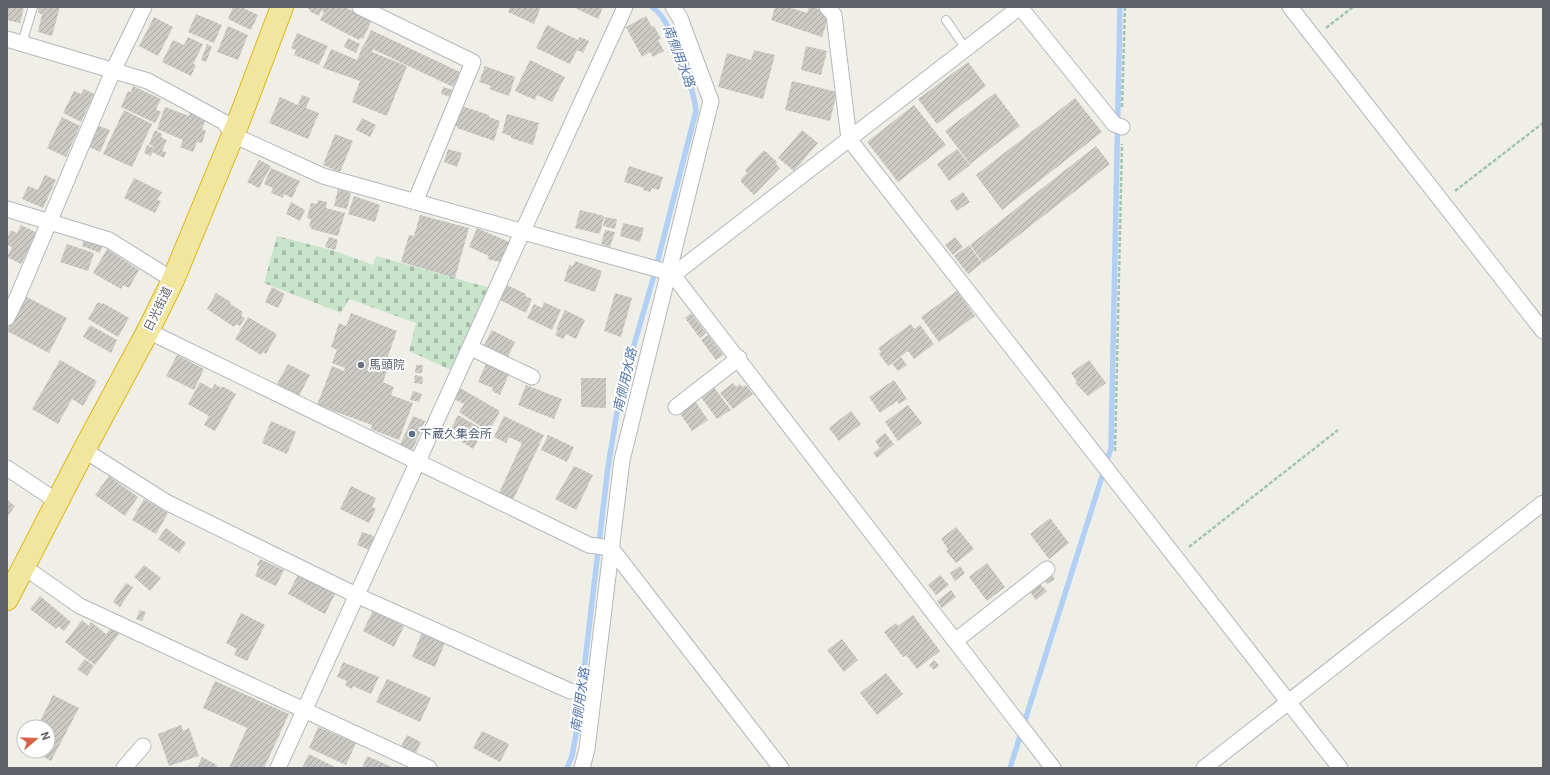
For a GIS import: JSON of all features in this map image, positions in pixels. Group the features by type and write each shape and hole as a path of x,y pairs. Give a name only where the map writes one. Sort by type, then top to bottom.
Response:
{"highway":[{"name":"日光街道","path":"7,599 84,450 148,331 173,280 233,135 282,7"}],"street":[{"path":"7,318 17,298 48,221 113,71 144,7"},
{"path":"360,7 473,62 415,202"},
{"path":"278,768 356,595 524,232 625,7"},
{"path":"582,768 587,749 608,548 622,460 662,271 711,101 680,18 673,7"},
{"path":"827,7 834,15 849,139 1340,768"},
{"path":"662,271 849,139 1020,7 1114,124 1122,127"},
{"path":"1290,7 1543,332"},
{"path":"7,38 148,81 224,122 233,135 323,176 662,271 739,358 1053,768"},
{"path":"7,209 109,240 173,280"},
{"path":"148,331 590,545 608,548 780,768"},
{"path":"471,348 532,377"},
{"path":"676,407 739,358"},
{"path":"84,450 166,502 356,595 570,691"},
{"path":"7,468 58,502"},
{"path":"1204,768 1543,503"},
{"path":"24,568 80,606 420,766"},
{"path":"955,641 1047,569"},
{"path":"124,768 143,746"}],"lane":[{"path":"22,43 33,7"},
{"path":"946,20 966,49"}],"path":[{"path":"1105,467 1115,458 1124,7"},
{"path":"1314,37 1353,7"},
{"path":"1442,201 1543,123"},
{"path":"1176,557 1338,430"}],"green space":[{"path":"277,236 335,251 373,265 376,256 490,288 451,370 409,351 416,323 349,299 341,313 264,283"}],"building":[{"path":"7,7 24,7 20,23 7,20"},
{"path":"39,7 60,7 52,36 38,32 42,14 38,13"},
{"path":"233,7 241,7 258,15 251,30 228,19"},
{"path":"307,7 344,7 372,20 363,39 360,38 359,40 320,20 324,12 321,11 319,16 309,11 310,10"},
{"path":"510,7 541,7 534,24 508,12"},
{"path":"573,7 603,7 598,19"},
{"path":"775,7 788,7 807,13 809,7 812,7 830,13 822,37 771,20"},
{"path":"196,14 222,25 214,43 188,32"},
{"path":"646,16 652,27 654,26 661,39 658,40 664,51 653,57 650,52 642,57 626,27"},
{"path":"154,17 173,27 158,56 139,46"},
{"path":"547,25 578,40 580,37 589,41 583,53 577,50 570,64 536,48"},
{"path":"228,26 248,35 238,60 217,52"},
{"path":"371,30 460,72 453,87 364,45"},
{"path":"297,33 328,46 319,65 294,55 296,50 291,48"},
{"path":"188,37 203,44 193,64 196,65 191,76 162,62 173,40 184,45"},
{"path":"348,38 360,44 356,53 344,47"},
{"path":"207,44 212,47 206,62 201,60"},
{"path":"363,45 373,49 372,52 407,66 387,116 352,102 360,81 323,68 331,49 357,60"},
{"path":"806,46 827,51 821,75 801,70"},
{"path":"754,50 775,55 763,99 718,87 727,53 751,60"},
{"path":"530,60 565,77 552,102 537,95 535,100 515,91"},
{"path":"968,62 986,86 937,124 918,99"},
{"path":"485,66 515,77 509,96 489,89 491,86 479,82"},
{"path":"792,81 837,92 830,121 785,110"},
{"path":"133,86 161,99 156,109 161,112 155,123 121,107 128,91 131,92"},
{"path":"443,87 453,90 451,97 441,94"},
{"path":"84,89 94,94 81,122 63,113 74,91 81,94"},
{"path":"995,93 1020,126 970,164 945,131"},
{"path":"302,95 310,98 306,108 319,113 308,139 269,123 280,97 298,105"},
{"path":"1075,98 1102,132 1002,210 976,175"},
{"path":"914,105 946,145 898,182 867,142"},
{"path":"462,106 489,115 489,117 500,121 494,141 455,126"},
{"path":"165,107 189,116 190,113 206,119 202,129 206,131 202,143 197,142 193,152 180,147 183,140 157,129"},
{"path":"124,110 152,124 132,167 103,154"},
{"path":"507,114 539,123 533,145 511,138 511,136 502,133"},
{"path":"62,117 80,126 66,157 47,148"},
{"path":"362,118 376,125 370,137 356,130"},
{"path":"96,125 110,130 100,152 87,146"},
{"path":"155,130 162,134 161,137 167,140 162,151 166,152 164,158 152,152 151,156 144,153 147,145 154,148 149,144"},
{"path":"802,130 818,143 794,171 778,158"},
{"path":"335,134 353,141 340,172 323,165"},
{"path":"1096,146 1110,164 983,263 970,245"},
{"path":"448,149 462,153 457,167 444,162"},
{"path":"957,149 970,165 949,181 937,164"},
{"path":"764,150 777,162 776,164 780,168 754,195 741,182 741,179 747,173 745,170"},
{"path":"259,160 271,166 259,188 247,182"},
{"path":"629,166 663,177 659,190 652,188 650,192 643,190 644,188 624,182"},
{"path":"271,168 300,181 292,198 284,194 283,198 271,193 273,188 264,184"},
{"path":"45,175 56,180 43,208 22,199 28,186 38,190"},
{"path":"134,178 162,192 157,200 161,201 155,213 124,198"},
{"path":"338,189 351,193 347,209 334,206"},
{"path":"963,192 970,202 957,211 950,201"},
{"path":"354,196 380,205 375,222 348,214"},
{"path":"318,200 327,202 326,208 345,213 338,236 311,229 312,227 309,227 311,219 307,218 311,203 317,204"},
{"path":"291,202 305,210 300,221 286,214"},
{"path":"580,210 604,216 600,234 575,228"},
{"path":"420,215 469,228 455,278 401,262 409,235 414,236"},
{"path":"605,217 617,219 615,229 603,226"},
{"path":"623,223 644,228 640,242 620,236"},
{"path":"21,225 37,233 21,264 7,257 12,247 7,245 7,238 11,230 17,233"},
{"path":"477,228 509,242 500,262 487,259 489,256 469,247"},
{"path":"605,230 615,232 610,247 601,244"},
{"path":"329,237 338,240 335,250 325,247"},
{"path":"955,237 963,247 953,255 945,245"},
{"path":"84,238 103,245 100,253 82,246"},
{"path":"67,244 94,253 88,271 60,262"},
{"path":"969,245 982,263 968,274 954,256"},
{"path":"107,249 139,270 129,288 123,285 121,289 93,273"},
{"path":"575,261 602,271 595,292 564,281 569,265 573,266"},
{"path":"507,285 526,294 525,296 532,299 526,313 500,300"},
{"path":"272,287 285,294 278,308 265,302"},
{"path":"957,291 975,316 939,342 921,317"},
{"path":"216,293 231,302 230,304 243,312 241,316 245,318 240,326 236,324 234,327 207,309"},
{"path":"615,293 632,298 621,337 604,331"},
{"path":"25,296 67,318 49,353 7,331"},
{"path":"98,302 103,303 129,318 118,337 88,319"},
{"path":"544,302 561,310 552,330 527,318 534,304 542,308"},
{"path":"565,310 585,320 576,339 566,334 563,339 555,335 558,330 556,329"},
{"path":"351,313 397,331 387,359 391,360 383,382 394,387 391,395 413,403 399,440 371,429 372,425 317,405 332,366 344,371 345,368 332,363 337,350 331,347 339,323 346,326"},
{"path":"691,313 706,333 700,338 685,318"},
{"path":"248,317 277,334 266,354 263,352 261,355 235,339"},
{"path":"911,324 914,329 920,325 934,344 914,359 908,351 888,366 879,354 881,352 878,348"},
{"path":"90,325 117,340 111,353 83,337"},
{"path":"492,330 515,342 508,357 484,345"},
{"path":"708,335 723,355 716,360 701,340"},
{"path":"177,355 204,369 194,390 166,376"},
{"path":"901,357 907,365 898,371 892,364"},
{"path":"60,360 97,381 83,406 72,399 58,424 32,409"},
{"path":"1089,360 1106,383 1088,396 1075,383 1077,382 1071,373"},
{"path":"288,364 310,375 299,396 277,384"},
{"path":"486,364 509,374 500,395 492,391 493,388 478,382"},
{"path":"416,365 423,365 422,373 415,373"},
{"path":"415,375 423,377 422,384 414,383"},
{"path":"581,378 606,378 606,408 581,407"},
{"path":"894,380 907,399 899,404 897,401 880,413 869,397"},
{"path":"200,382 212,389 215,384 221,388 222,386 236,394 215,431 204,425 209,416 188,404"},
{"path":"733,383 736,387 740,384 742,387 746,385 753,394 733,409 720,393"},
{"path":"526,385 562,399 554,419 518,405"},
{"path":"713,386 731,410 717,419 700,396"},
{"path":"460,388 500,411 489,432 459,412 464,404 454,399"},
{"path":"413,391 422,394 419,402 410,400"},
{"path":"695,401 708,420 692,431 679,412"},
{"path":"908,405 922,423 898,441 885,422"},
{"path":"851,411 861,424 839,441 829,428"},
{"path":"458,415 484,430 473,449 449,433"},
{"path":"413,416 425,421 412,451 400,445"},
{"path":"504,416 544,435 513,500 499,493 522,443 509,437 506,443 494,437"},
{"path":"271,421 296,432 287,454 262,443"},
{"path":"885,433 894,444 877,458 873,453 880,448 875,441"},
{"path":"548,435 574,447 567,462 541,450"},
{"path":"574,466 593,475 576,510 555,499"},
{"path":"109,476 138,497 125,516 95,495"},
{"path":"351,486 376,498 372,507 376,509 369,523 340,509"},
{"path":"144,499 168,513 156,534 132,520"},
{"path":"7,500 15,506 7,517"},
{"path":"1050,518 1069,543 1049,559 1030,534"},
{"path":"956,527 974,549 956,563 946,551 948,549 941,539"},
{"path":"166,528 186,543 179,553 158,539"},
{"path":"362,532 374,536 369,550 357,545"},
{"path":"260,559 284,570 276,586 255,576 259,567 257,565"},
{"path":"987,563 1005,587 987,601 969,577"},
{"path":"144,565 161,578 150,591 134,577"},
{"path":"960,566 965,573 955,581 950,573"},
{"path":"300,571 337,590 325,614 288,594"},
{"path":"940,575 949,585 936,595 928,585"},
{"path":"1052,575 1055,579 1047,584 1044,580"},
{"path":"126,583 133,587 120,607 113,602"},
{"path":"1040,584 1047,591 1036,600 1030,592"},
{"path":"951,590 956,597 942,608 937,601"},
{"path":"40,596 71,622 64,631 58,626 56,629 30,609"},
{"path":"140,610 146,612 142,621 136,619"},
{"path":"373,610 404,626 394,647 363,631"},
{"path":"241,613 265,625 247,661 234,655 237,649 226,643"},
{"path":"913,615 940,651 917,669 906,655 903,657 884,632 896,623 898,626"},
{"path":"82,620 89,626 91,622 106,634 111,628 119,634 95,665 65,642"},
{"path":"423,630 446,640 435,667 412,657"},
{"path":"842,639 858,660 844,672 827,650"},
{"path":"85,659 94,666 87,676 77,669"},
{"path":"934,660 939,665 934,670 929,665"},
{"path":"343,662 379,677 371,694 353,686 352,689 345,685 347,681 337,677"},
{"path":"886,673 903,694 877,715 860,693"},
{"path":"387,679 431,698 420,722 376,702"},
{"path":"215,681 289,714 264,768 229,768 247,728 203,708"},
{"path":"53,695 79,708 56,752 56,719 41,719"},
{"path":"181,725 183,731 189,728 199,756 169,766 158,734"},
{"path":"318,727 356,743 346,765 309,748"},
{"path":"482,731 509,744 500,762 473,748"},
{"path":"407,735 421,742 416,753 401,746"},
{"path":"309,754 337,768 302,768"},
{"path":"367,756 394,768 362,768"},
{"path":"202,757 217,765 216,768 197,768"}],"waterway":[{"name":"南側用水路","path":"567,768 572,756 577,729 608,467 620,394 653,279 696,111 691,86 674,39 660,14 652,7"},
{"path":"1010,768 1111,448 1120,7"}],"place":[{"name":"馬頭院","path":"361,365"},
{"name":"下蔵久集会所","path":"412,434"}]}
